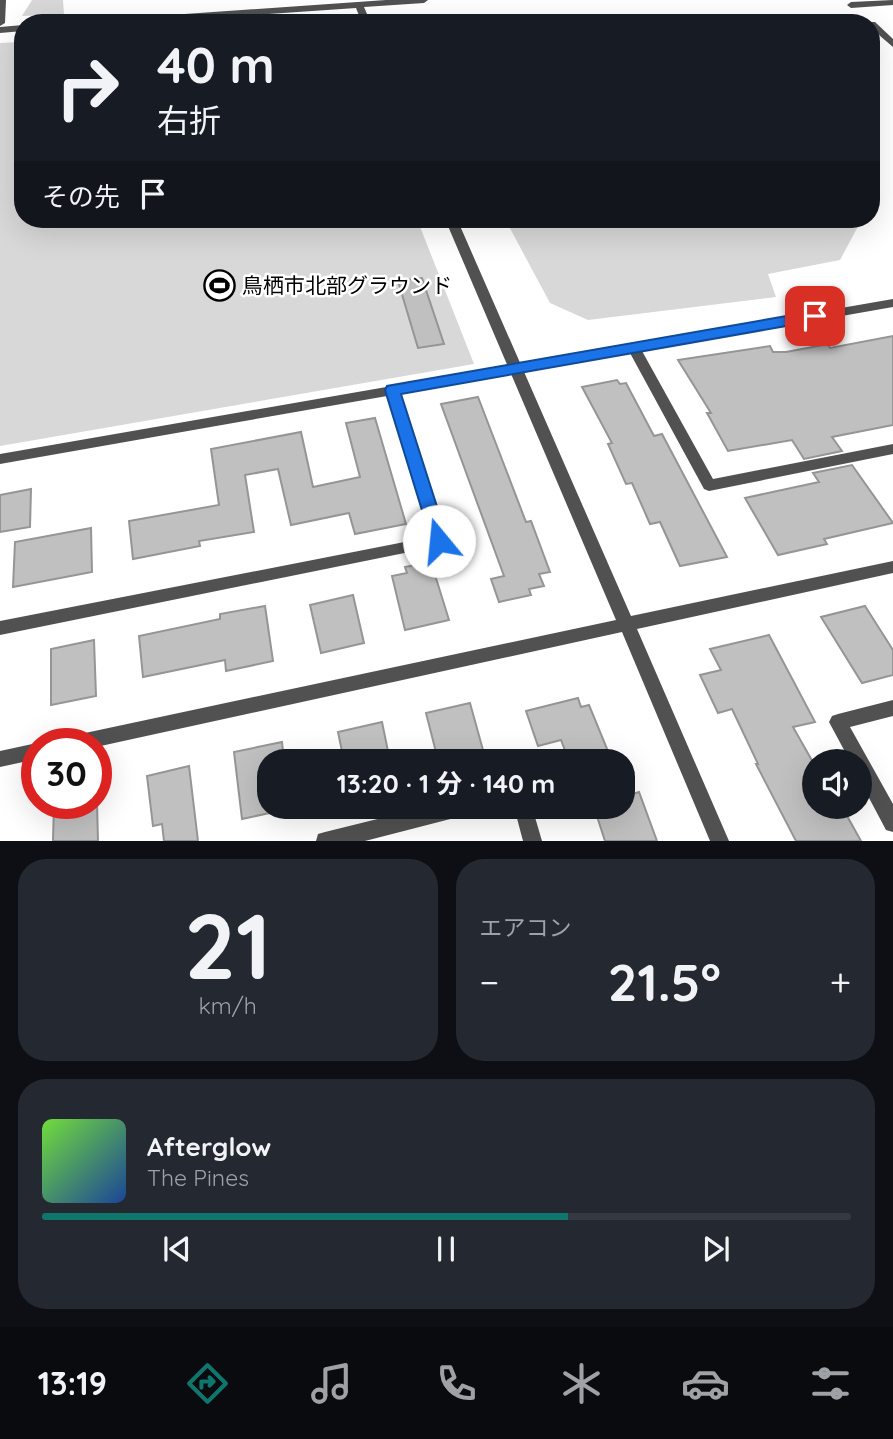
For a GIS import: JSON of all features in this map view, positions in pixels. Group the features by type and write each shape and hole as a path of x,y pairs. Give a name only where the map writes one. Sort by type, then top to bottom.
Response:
{"street":[{"path":"0,23 2,0"},
{"path":"229,14 424,0"},
{"path":"861,14 851,5 893,2"},
{"path":"359,5 363,14"},
{"path":"880,32 893,44"},
{"path":"455,228 720,841"},
{"path":"0,459 893,303"},
{"path":"634,348 709,485 893,449"},
{"path":"0,628 439,541 392,390"},
{"path":"112,735 893,567"},
{"path":"893,708 838,722 893,823"},
{"path":"0,759 21,754"},
{"path":"325,841 414,819"},
{"path":"527,819 533,841"}],"shaded area":[{"path":"32,0 63,0 64,14 23,14"},
{"name":"鳥栖市北部グラウンド","path":"14,42 14,228 421,228 474,364 0,446 0,43"},
{"path":"510,228 857,228 840,260 768,274 776,297 588,320 550,303"}],"building":[{"path":"422,278 444,344 418,348 398,281"},
{"path":"893,336 893,425 832,437 842,451 804,459 792,440 728,451 707,413 711,413 678,360 770,346 773,352 828,344 830,348"},
{"path":"617,380 620,384 626,383 654,436 662,434 727,557 680,566 660,522 650,524 632,483 626,484 608,444 612,443 582,387"},
{"path":"478,397 526,522 531,521 550,572 539,574 544,586 529,589 531,595 499,602 491,579 504,576 441,404"},
{"path":"375,418 406,524 355,534 349,513 291,525 278,469 245,475 254,532 199,541 200,546 133,559 129,521 219,505 211,449 301,432 313,487 360,477 346,423"},
{"path":"852,465 893,523 824,539 827,544 778,555 745,498 819,482 813,473"},
{"path":"31,489 30,527 0,532 0,495"},
{"path":"91,528 92,572 13,587 15,542"},
{"path":"431,562 449,620 405,630 392,576 407,573 405,567"},
{"path":"353,595 364,643 321,653 310,605"},
{"path":"265,606 273,661 226,671 225,660 143,677 139,636 220,619 220,614"},
{"path":"865,606 893,650 893,675 862,683 821,617"},
{"path":"769,635 815,722 793,727 805,749 802,749 802,819 849,819 861,841 796,841 756,764 732,709 718,713 700,675 721,670 710,649"},
{"path":"94,640 96,696 51,705 51,649"},
{"path":"578,698 581,707 589,705 607,749 564,749 561,740 538,746 526,711"},
{"path":"470,703 483,749 435,749 426,713"},
{"path":"382,722 388,749 342,749 338,732"},
{"path":"282,742 283,749 257,749 257,816 242,819 234,752"},
{"path":"189,766 198,841 164,841 162,824 153,826 147,776"},
{"path":"639,792 657,841 605,841 598,819 635,819 635,793"},
{"path":"54,819 97,819 98,841 53,841"}],"place":[{"name":"鳥栖市北部グラウンド","path":"219,286"}],"route":[{"path":"439,541 392,390 815,316"}]}
